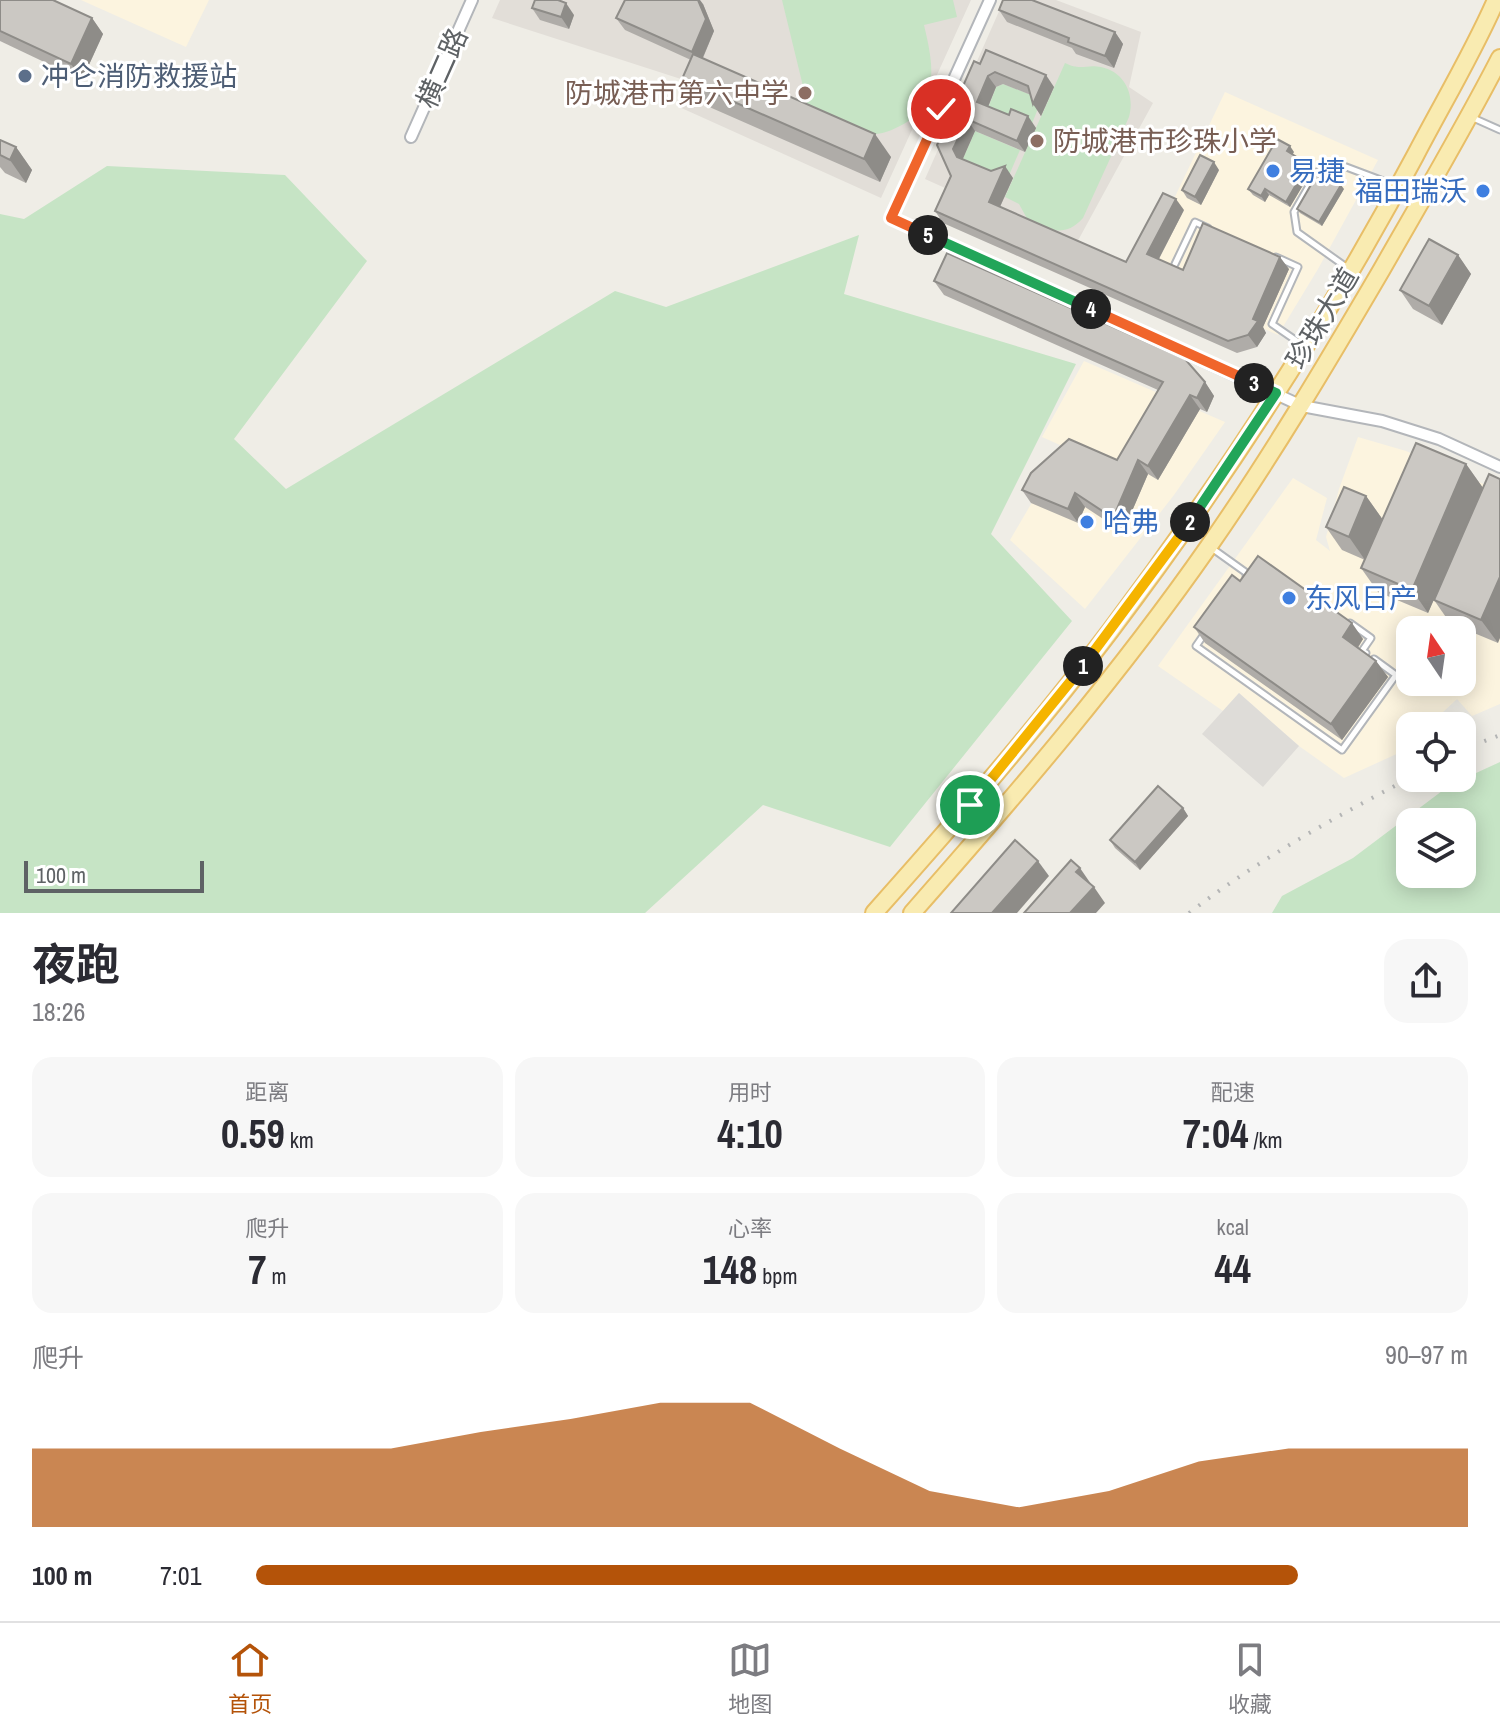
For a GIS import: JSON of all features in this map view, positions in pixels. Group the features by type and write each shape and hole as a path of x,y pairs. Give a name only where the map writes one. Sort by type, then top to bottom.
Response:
{"main road":[{"name":"珍珠大道","path":"874,913 970,805 1110,632 1185,530 1276,393 1351,271 1496,0"},
{"name":"珍珠大道","path":"912,913 992,823 1122,662 1209,546 1302,406 1470,116 1500,58"}],"street":[{"name":"横二路","path":"411,137 472,0"},
{"path":"990,0 891,218 1302,406 1382,421 1439,439 1500,467"}],"lane":[{"path":"1470,116 1500,130"},
{"path":"1351,271 1297,232 1294,212 1317,172 1333,162 1398,187"},
{"path":"1175,264 1195,222 1221,233"},
{"path":"1272,256 1298,267 1272,324 1305,346"},
{"path":"1209,546 1248,574"},
{"path":"1239,586 1253,566"},
{"path":"1213,622 1196,646 1342,750 1396,675 1362,651 1371,638 1346,620"}],"shaded area":[{"path":"81,0 209,0 186,47"},
{"name":"防城港市第六中学","path":"500,0 971,0 881,198 677,106 684,80 492,18"},
{"name":"防城港市珍珠小学","path":"1004,0 1056,0 1141,32 1129,87 1153,103 1075,246 925,179"},
{"path":"1225,92 1378,160 1278,335 1135,272"},
{"path":"1084,361 1225,422 1174,495 1085,609 1010,540 1041,487 1078,453 1042,437"},
{"path":"1358,437 1406,451 1500,491 1500,704 1476,714 1468,712 1457,699 1443,712 1396,712 1396,754 1344,778 1299,746 1239,693 1223,711 1158,666 1293,478 1327,498 1316,540 1330,551 1326,537"},
{"path":"1239,693 1299,746 1263,787 1202,734"}],"green space":[{"path":"782,0 953,0 957,17 924,25 930,51 931,77 925,102 918,112 899,127 876,134 811,119"},
{"path":"1065,63 1075,67 1101,67 1116,74 1129,93 1131,109 1083,218 1070,228 1058,230 1029,222 1019,204 1005,197"},
{"path":"1003,84 1037,97 1039,106 1031,126 988,108 996,87"},
{"path":"975,131 1020,150 1007,180 962,161"},
{"path":"107,166 285,175 367,261 234,439 286,489 615,291 666,307 859,235 844,294 1076,364 991,534 1072,621 890,847 763,805 645,913 0,913 0,214 24,219"},
{"path":"1500,762 1500,913 1272,913 1282,896 1353,858 1396,826 1396,888 1476,888 1476,808 1419,808 1441,792 1476,792 1476,773"}],"building":[{"path":"0,0 53,0 92,18 71,64 0,31"},
{"path":"535,0 566,3 561,17 532,8"},
{"path":"625,0 698,0 706,19 692,52 616,18"},
{"path":"1003,0 1032,0 1115,32 1105,56 999,10"},
{"path":"986,50 1046,75 1033,104 1028,86 995,72 988,76 977,102 1009,115 1011,109 1028,116 1017,141 967,119 953,149 957,157 991,171 1005,166 989,202 1126,262 1163,193 1176,199 1147,254 1183,270 1203,223 1280,257 1253,319 1258,321 1248,335 1228,341 935,211 951,176 937,145 974,61 980,64"},
{"path":"693,54 875,134 864,159 682,79"},
{"path":"1277,139 1290,146 1287,151 1308,164 1286,202 1265,189 1261,196 1248,189"},
{"path":"0,140 16,147 10,160 0,155"},
{"path":"1200,155 1214,162 1195,197 1182,190"},
{"path":"1319,171 1341,185 1319,222 1297,209"},
{"path":"1429,239 1458,255 1429,306 1400,290"},
{"path":"947,253 1185,359 1205,382 1197,398 1190,395 1148,466 1138,460 1113,518 1075,493 1068,509 1022,490 1031,473 1069,439 1117,460 1163,382 934,281"},
{"path":"1416,443 1466,464 1412,590 1361,568"},
{"path":"1489,474 1500,479 1500,577 1481,620 1434,600"},
{"path":"1344,487 1366,496 1349,537 1326,527"},
{"path":"1258,556 1352,623 1343,637 1376,661 1331,724 1194,627 1232,575 1240,581"},
{"path":"1158,786 1183,808 1135,862 1110,840"},
{"path":"1015,840 1038,861 992,913 951,913"},
{"path":"1071,860 1080,868 1076,872 1094,887 1070,913 1024,913"}],"railway":[{"path":"1476,744 1500,735"},
{"path":"1189,913 1296,841 1396,786"}],"place":[{"name":"冲仑消防救援站","path":"25,76"},
{"name":"防城港市第六中学","path":"805,93"},
{"name":"防城港市珍珠小学","path":"1037,141"},
{"name":"易捷","path":"1273,171"},
{"name":"福田瑞沃","path":"1483,191"},
{"name":"哈弗","path":"1087,522"},
{"name":"东风日产","path":"1289,598"}],"route":[{"path":"941,109 891,218 1276,393 1185,530 1110,632 970,805"}]}
